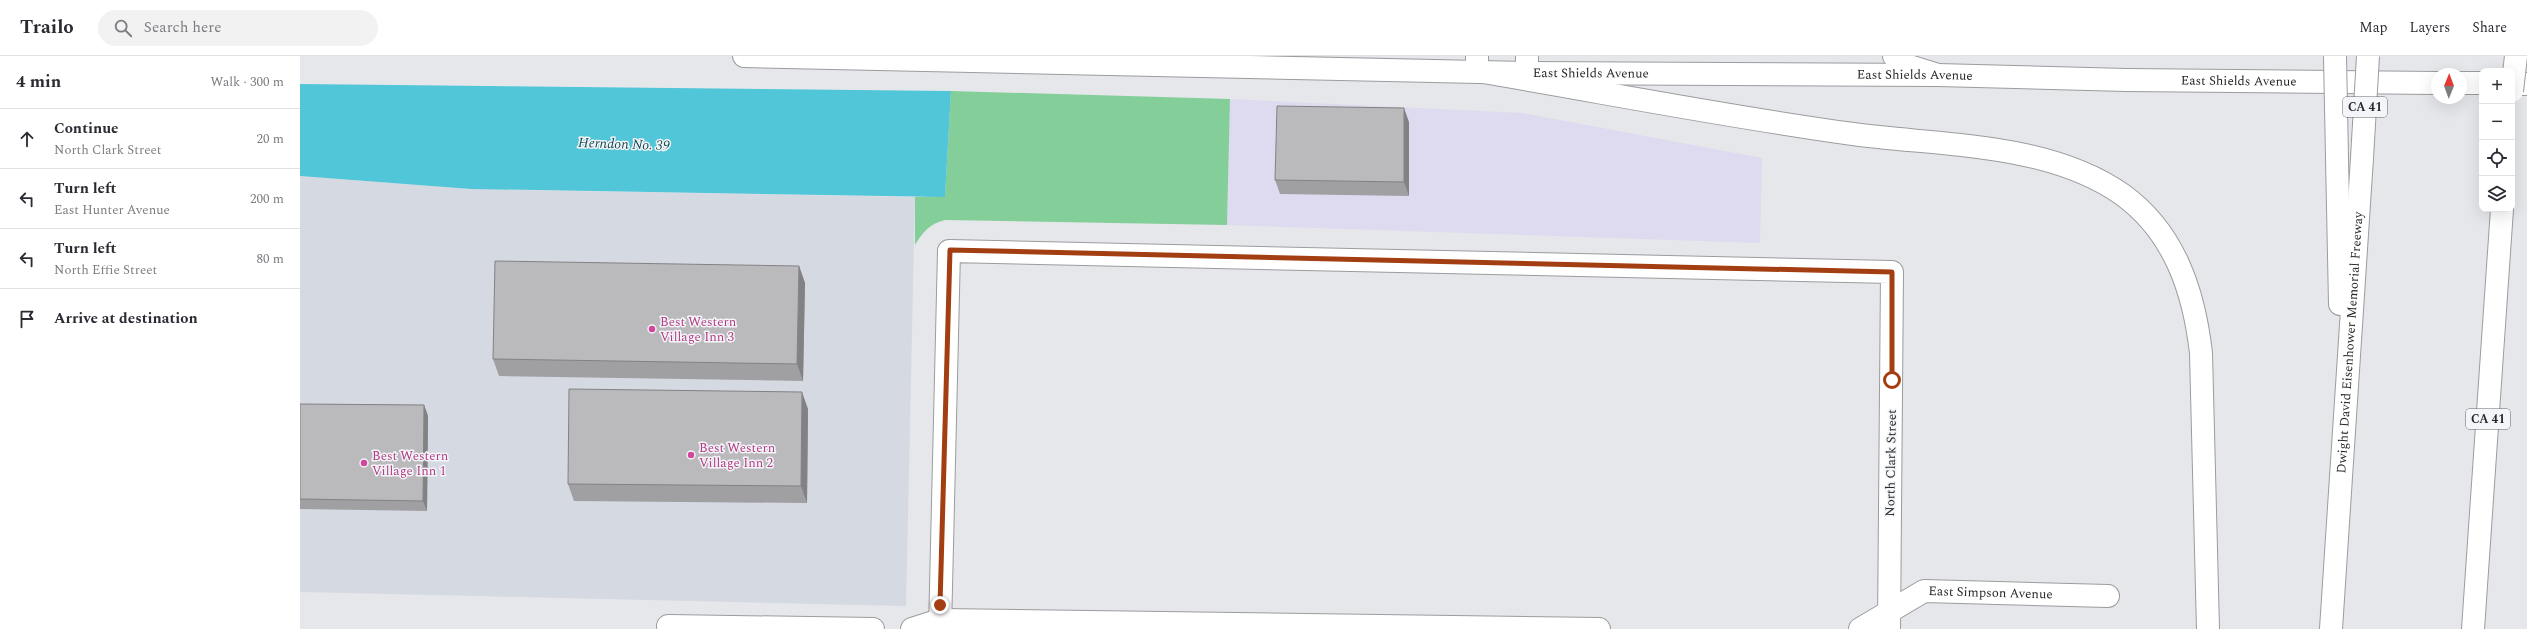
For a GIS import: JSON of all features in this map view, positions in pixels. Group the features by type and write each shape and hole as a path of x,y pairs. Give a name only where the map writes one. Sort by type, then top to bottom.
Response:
{"main road":[{"name":"East Shields Avenue","path":"744,56 1527,64 2126,80 2431,83"},
{"path":"1894,56 1909,66 1938,75"},
{"path":"2335,56 2343,466"},
{"name":"Dwight David Eisenhower Memorial Freeway","path":"2331,629 2343,466 2368,56"},
{"path":"2515,68 2516,56"},
{"path":"1477,64 1853,134 2010,152 2057,162 2091,176 2122,194 2145,213 2163,236 2179,262 2198,321 2202,353 2208,629"},
{"path":"2467,83 2479,83"},
{"path":"2515,84 2527,84"},
{"name":"CA 41","path":"2473,629 2502,212"},
{"name":"North Clark Street","path":"940,625 950,250 1892,272 1889,621"},
{"name":"East Simpson Avenue","path":"1860,629 1889,621 1924,591 2108,596"},
{"path":"912,629 940,625 1599,629"},
{"path":"668,626 873,629"}],"shaded area":[{"path":"1230,99 1523,113 1762,158 1760,243 1227,225"},
{"path":"300,176 471,189 915,197 906,606 300,592"}],"green space":[{"path":"951,91 1230,99 1227,225 945,220 927,229 915,245 915,197 945,196"}],"water":[{"name":"Herndon No. 39","path":"300,84 951,91 945,197 471,189 300,176"}],"building":[{"path":"1277,106 1404,108 1404,182 1275,180"},
{"name":"Best Western Village Inn 3","path":"495,261 799,266 797,364 493,359"},
{"name":"Best Western Village Inn 2","path":"569,389 802,392 801,486 568,484"},
{"name":"Best Western Village Inn 1","path":"300,404 424,405 423,501 300,499"}],"place":[{"name":"Best Western Village Inn 3","path":"652,329"},
{"name":"Best Western Village Inn 2","path":"691,455"},
{"name":"Best Western Village Inn 1","path":"364,463"}],"route":[{"path":"940,605 950,250 1892,272 1892,380"}]}
